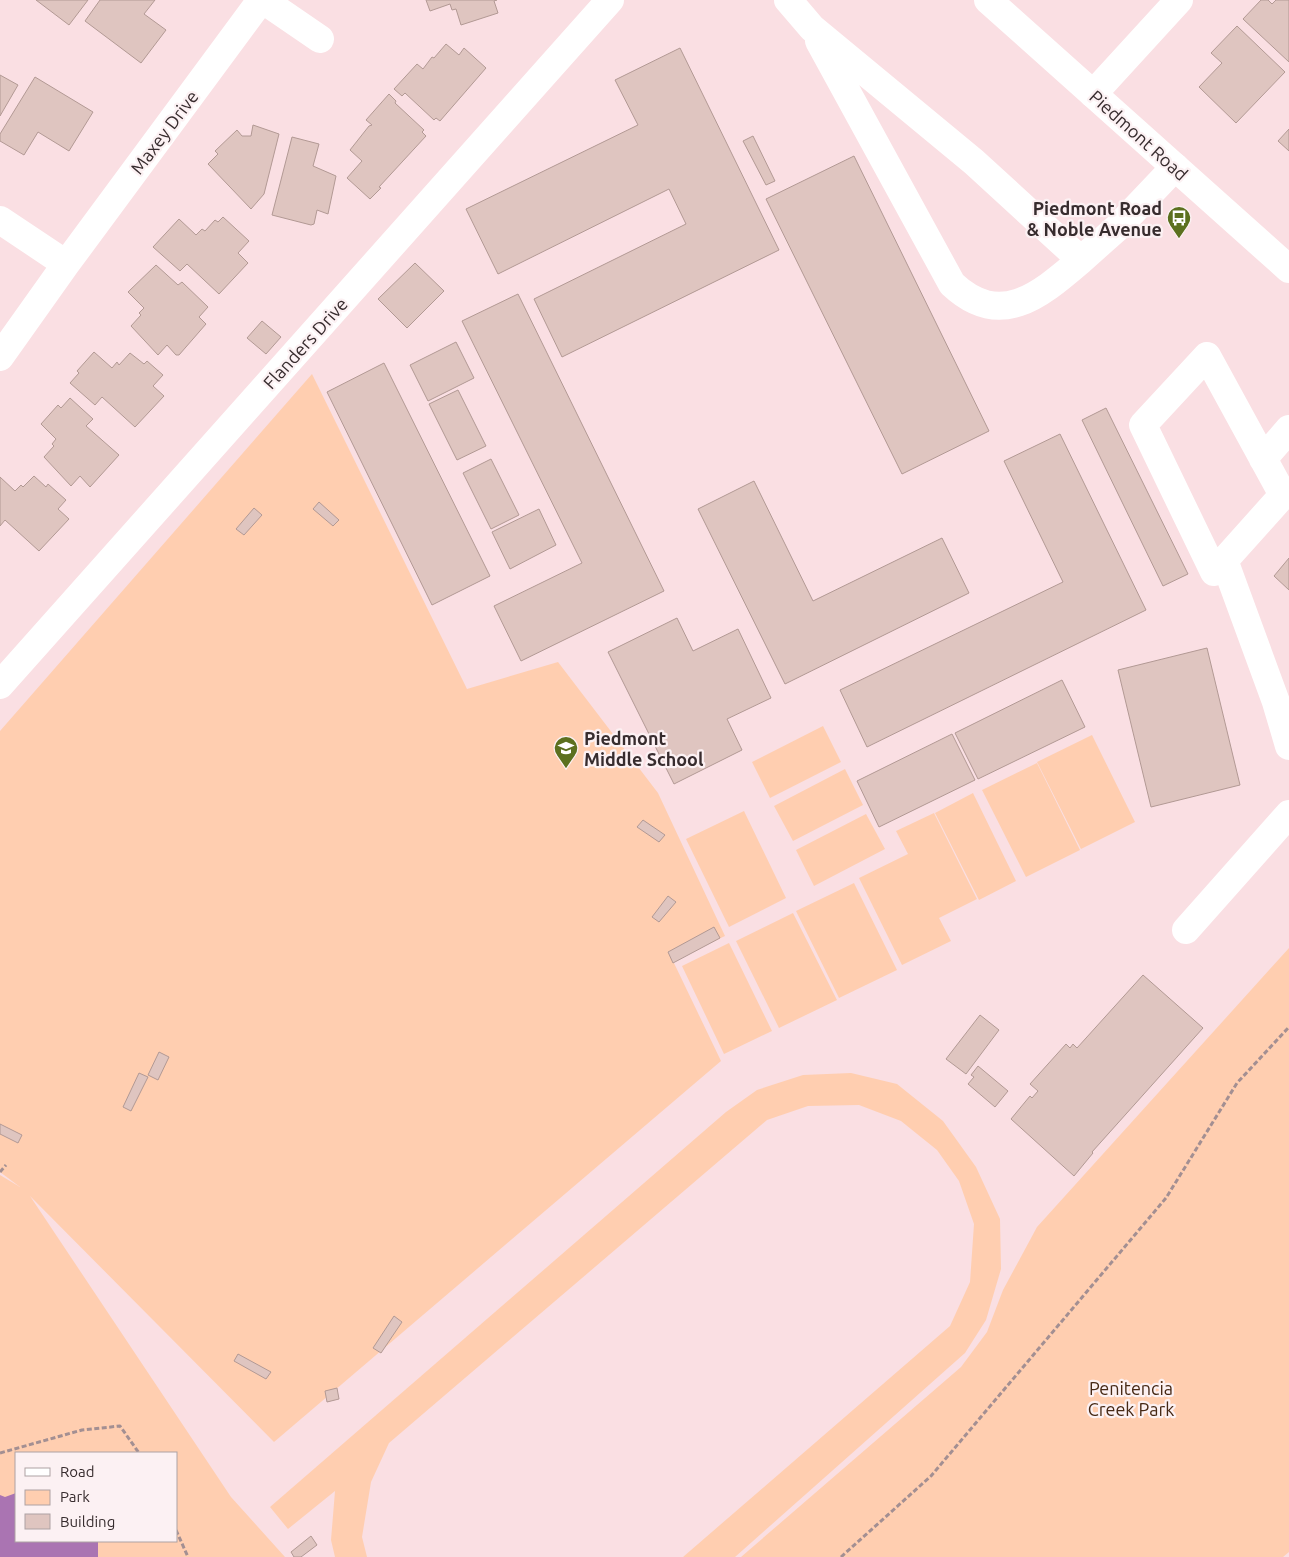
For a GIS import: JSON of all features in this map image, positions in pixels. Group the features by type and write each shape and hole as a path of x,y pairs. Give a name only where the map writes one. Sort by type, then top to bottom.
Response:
{"street":[{"name":"Maxey Drive","path":"0,357 66,264 262,0 320,39"},
{"name":"Flanders Drive","path":"0,685 610,0"},
{"path":"788,0 812,28 974,162 1081,260"},
{"name":"Piedmont Road","path":"988,0 1289,269"},
{"path":"1093,94 1179,0"},
{"path":"812,28 952,284 963,294 985,306 1019,304 1046,290 1118,227 1175,167"},
{"path":"0,220 66,264"},
{"path":"1207,356 1263,459 1283,495 1214,572 1143,425 1207,356"},
{"path":"1263,459 1289,429"},
{"path":"1224,560 1276,702 1289,746"},
{"path":"1186,930 1289,814"}],"path":[{"path":"841,1557 931,1476 1052,1333 1166,1198 1237,1083 1289,1027"},
{"path":"0,1172 6,1165"},
{"path":"0,1453 82,1430 120,1426 138,1452"},
{"path":"178,1534 188,1557"}],"green space":[{"path":"312,374 467,689 558,662 658,793 725,936 673,961 721,1061 274,1442 30,1196 231,1497 285,1557 0,1557 0,1175 20,1187 0,1172 0,731"},
{"path":"823,726 841,762 770,798 752,762"},
{"path":"1092,735 1135,822 1081,849 1037,762"},
{"path":"1037,763 1080,850 1026,877 982,790"},
{"path":"845,769 863,805 793,841 774,806"},
{"path":"973,793 1016,881 979,900 935,813"},
{"path":"744,811 786,898 729,927 686,839"},
{"path":"934,813 977,899 939,918 951,941 902,965 859,878 908,854 896,831"},
{"path":"866,814 885,849 814,886 796,850"},
{"path":"854,883 897,970 839,998 796,911"},
{"path":"793,913 837,1000 779,1028 736,941"},
{"path":"729,943 772,1031 724,1054 682,966"},
{"name":"Penitencia Creek Park","path":"1289,948 1289,1552 1283,1557 741,1557 961,1367 987,1332 1003,1290 1037,1227"},
{"path":"851,1073 897,1084 943,1121 976,1167 1000,1219 1001,1269 986,1320 965,1353 735,1557 683,1557 950,1326 970,1282 974,1224 959,1181 937,1150 901,1121 859,1105 808,1106 767,1120 389,1443 371,1482 362,1537 367,1557 335,1557 331,1540 335,1491 288,1529 270,1507 726,1112 757,1090 803,1075"}],"shaded area":[{"path":"15,1493 15,1542 98,1542 98,1557 0,1557 0,1495 5,1497"}],"building":[{"path":"36,0 88,0 69,25"},
{"path":"100,0 155,0 144,14 166,30 141,63 85,21"},
{"path":"426,0 497,0 494,1 498,13 461,25 456,9 452,10 450,4 430,11"},
{"path":"1261,0 1268,0 1272,4 1276,0 1289,0 1289,62 1243,19"},
{"path":"1237,26 1285,72 1236,123 1199,87 1222,63 1211,53"},
{"path":"446,44 459,55 464,48 486,68 440,121 436,118 434,120 405,93 402,96 394,89 417,64 423,69 432,57 434,58"},
{"path":"680,48 779,250 562,357 534,299 686,224 669,189 498,274 466,209 638,125 615,80"},
{"path":"0,75 18,85 0,116"},
{"path":"35,77 93,112 69,151 38,132 24,155 0,141 0,134"},
{"path":"389,94 396,101 395,103 424,130 422,132 426,136 370,199 347,178 362,161 350,150 369,126 372,125 366,120"},
{"path":"253,125 279,134 264,194 251,209 208,164 218,154 215,151 237,130 242,136 251,136"},
{"path":"1289,129 1289,151 1278,141"},
{"path":"753,136 775,181 766,185 743,141"},
{"path":"292,137 319,144 313,166 336,176 328,214 317,210 314,224 311,225 272,215"},
{"path":"854,156 989,431 902,474 766,199"},
{"path":"223,217 249,241 238,253 248,263 219,294 187,264 180,271 153,247 179,219 196,235 202,229 205,231 215,220 218,222"},
{"path":"415,263 444,291 407,328 378,299"},
{"path":"156,265 178,285 182,282 208,307 199,317 206,324 179,355 176,355 167,345 158,355 131,326 141,315 139,313 144,308 128,292"},
{"path":"518,294 664,591 521,661 494,606 582,563 462,321"},
{"path":"262,321 281,337 266,354 247,338"},
{"path":"456,342 474,378 428,401 410,365"},
{"path":"94,352 112,368 117,362 119,365 130,353 144,364 147,361 163,375 153,386 164,396 135,427 102,397 95,405 70,383 79,373 77,371"},
{"path":"384,363 490,576 432,605 327,392"},
{"path":"458,390 486,446 457,460 429,404"},
{"path":"70,398 93,419 86,426 119,455 90,487 80,476 71,486 44,457 54,446 52,444 56,439 41,424 58,405 61,408"},
{"path":"1106,408 1188,574 1163,586 1082,420"},
{"path":"1060,434 1146,610 867,747 840,690 1063,582 1004,461"},
{"path":"491,459 519,515 491,529 463,473"},
{"path":"34,476 46,487 48,484 66,500 58,509 69,519 39,551 5,520 0,526 0,477 15,491 21,485 23,487"},
{"path":"754,481 813,601 942,538 969,593 785,684 698,509"},
{"path":"319,502 339,520 333,526 313,509"},
{"path":"254,508 262,515 244,535 236,529"},
{"path":"539,509 556,545 510,569 492,532"},
{"path":"1289,558 1289,590 1274,576"},
{"path":"677,618 693,651 738,629 771,698 727,719 742,750 674,784 608,652"},
{"path":"1207,648 1240,785 1151,807 1118,670"},
{"path":"1062,680 1085,727 978,779 955,733"},
{"path":"952,734 975,780 879,827 857,781"},
{"path":"643,820 665,835 659,842 637,827"},
{"path":"668,896 676,902 659,922 652,917"},
{"path":"714,927 720,938 673,963 668,952"},
{"path":"1143,975 1203,1028 1092,1152 1074,1176 1011,1119 1030,1096 1032,1098 1038,1091 1030,1084 1066,1044 1070,1048 1073,1044 1077,1048"},
{"path":"980,1015 999,1030 966,1074 946,1059"},
{"path":"159,1052 169,1057 158,1080 148,1075"},
{"path":"978,1066 1008,1091 995,1107 968,1084 974,1077 971,1075"},
{"path":"139,1073 148,1077 131,1111 123,1107"},
{"path":"0,1124 22,1135 18,1143 0,1134"},
{"path":"394,1316 402,1322 381,1353 373,1348"},
{"path":"238,1354 271,1372 266,1379 234,1361"},
{"path":"337,1388 339,1399 327,1402 325,1391"},
{"path":"311,1536 317,1545 301,1557 294,1557 291,1552"}],"place":[{"name":"Piedmont Road & Noble Avenue","path":"1179,239"},
{"name":"Piedmont Middle School","path":"566,769"}]}
